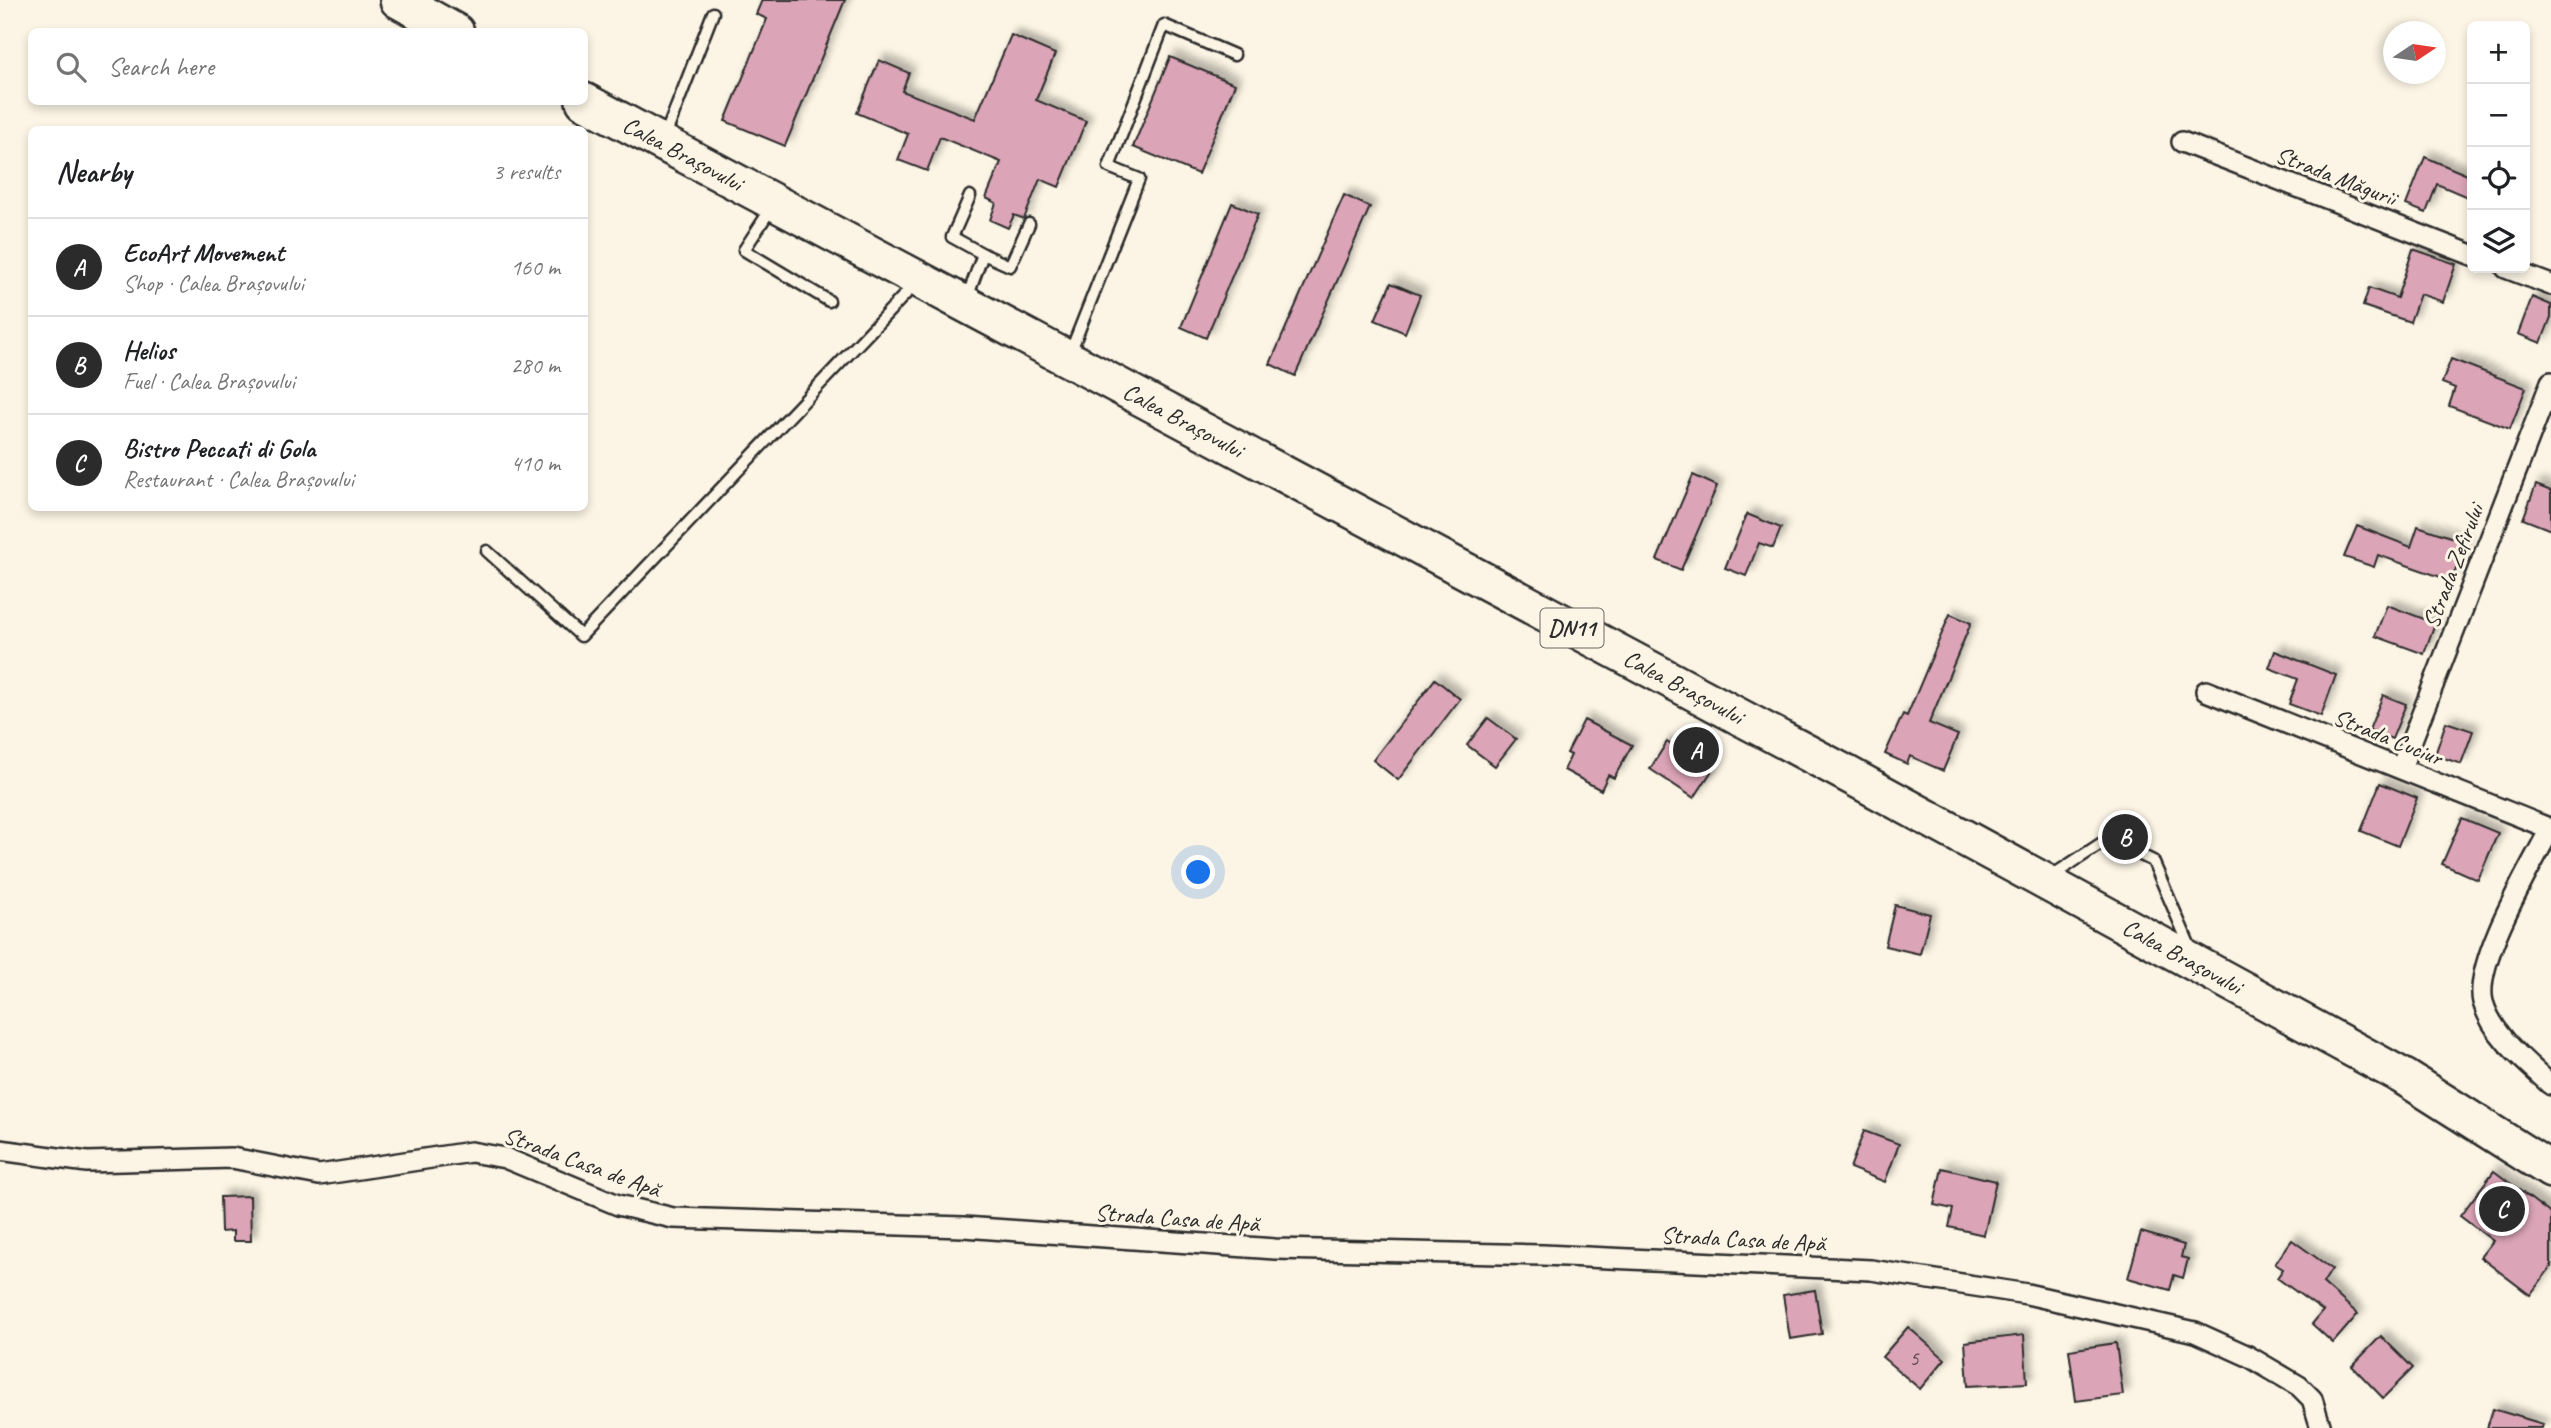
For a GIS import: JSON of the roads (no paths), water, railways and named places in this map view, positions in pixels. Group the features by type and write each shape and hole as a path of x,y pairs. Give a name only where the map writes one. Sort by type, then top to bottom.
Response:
{"highway":[{"path":"397,0 449,28"},
{"name":"Calea Brașovului","path":"588,103 2043,881 2404,1077 2551,1170"}],"street":[{"name":"Strada Măgurii","path":"2182,142 2467,253"},
{"path":"2519,273 2551,285"},
{"name":"Strada Zefirului","path":"2401,768 2551,382"},
{"name":"Strada Cuciur","path":"2206,691 2551,829 2491,950 2483,974 2482,988 2483,1002 2494,1025 2528,1064 2551,1085"},
{"name":"Strada Casa de Apă","path":"0,1150 87,1162 232,1158 319,1175 471,1152 505,1158 618,1205 673,1218 964,1227 1275,1249 1543,1255 1871,1270 2040,1297 2194,1332 2248,1356 2299,1386 2312,1399 2321,1428"}],"lane":[{"path":"663,143 713,13"},
{"path":"1067,359 1139,179 1109,167 1164,25 1234,55"},
{"path":"970,196 952,237 984,254 1010,266 1029,224"},
{"path":"775,204 744,250 829,301"},
{"path":"964,305 984,254"},
{"path":"487,551 581,636 918,280"},
{"path":"2043,881 2108,838 2153,862 2198,966"}],"place":[{"name":"EcoArt Movement","path":"1696,750"},
{"name":"Helios","path":"2125,837"},
{"name":"Bistro Peccati di Gola","path":"2502,1209"}]}
